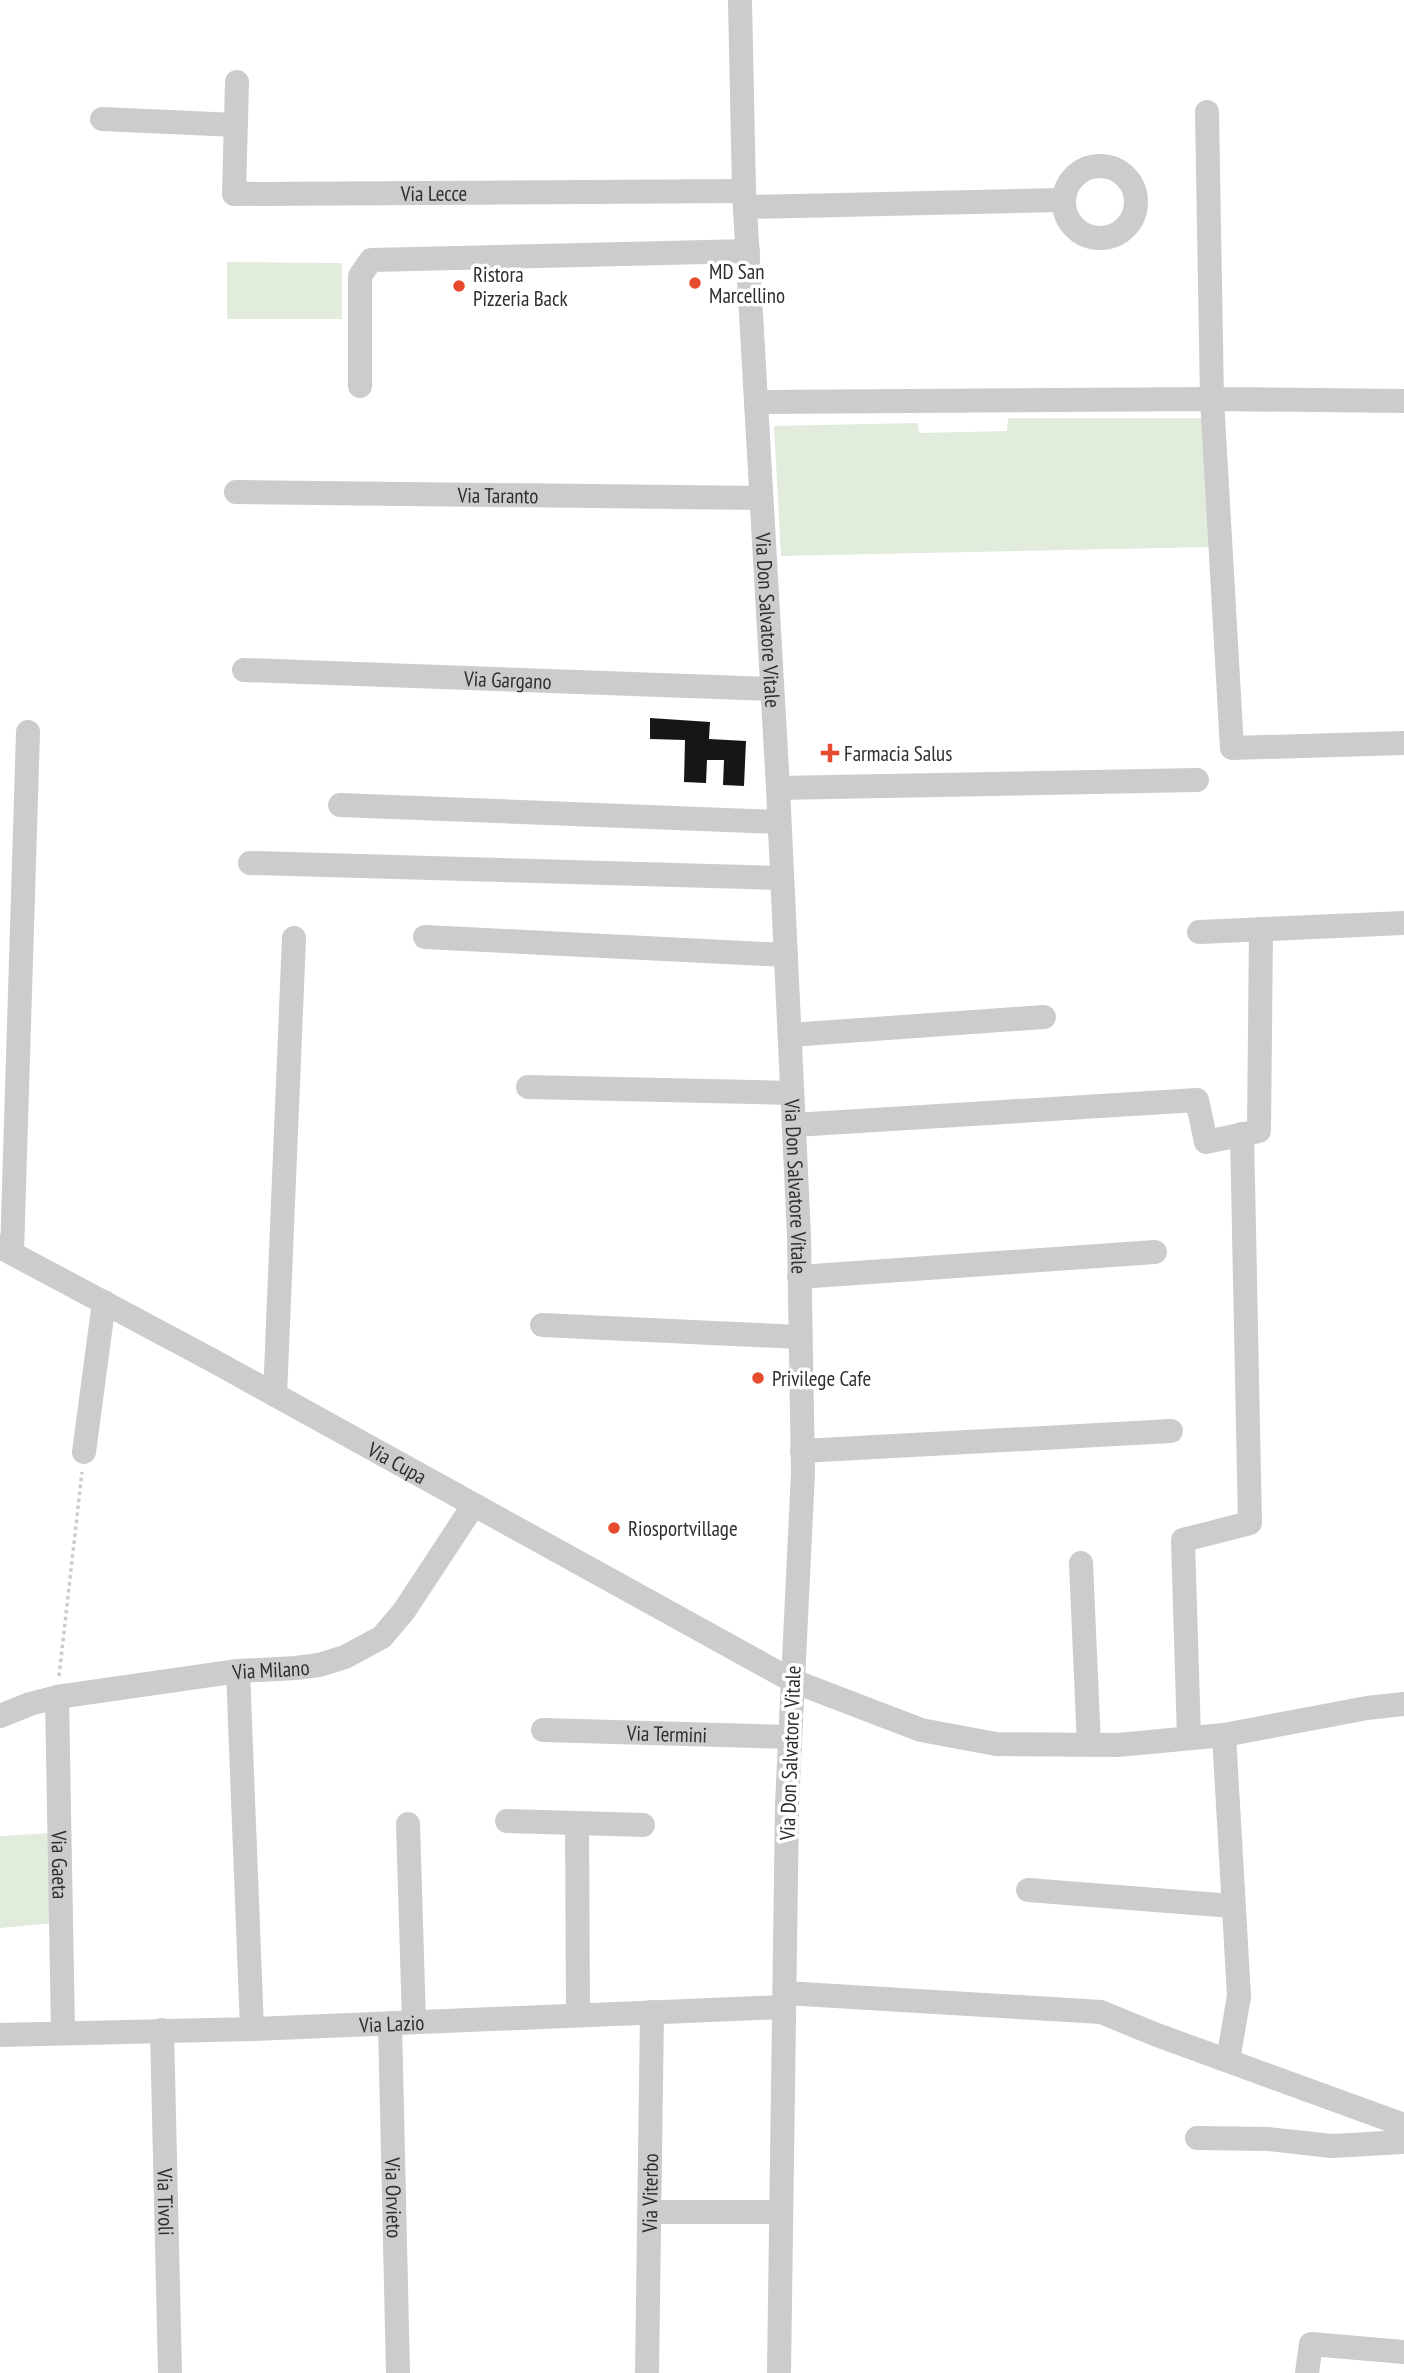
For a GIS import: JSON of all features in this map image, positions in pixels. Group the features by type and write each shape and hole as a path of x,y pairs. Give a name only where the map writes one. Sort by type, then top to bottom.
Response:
{"street":[{"name":"Via Don Salvatore Vitale","path":"740,0 745,199 794,1125 802,1451 790,1737 779,2373"},
{"name":"Via Lecce","path":"237,82 233,194 745,199"},
{"path":"1207,112 1212,399 1232,748 1404,743"},
{"path":"102,119 236,125"},
{"path":"745,199 1064,200"},
{"path":"360,386 360,276 371,260 748,251"},
{"path":"756,402 1212,399 1404,401"},
{"name":"Via Taranto","path":"236,492 761,498"},
{"name":"Via Gargano","path":"244,670 772,689"},
{"path":"6,1250 27,732"},
{"path":"778,788 1198,780"},
{"path":"340,806 779,822"},
{"path":"250,863 782,878"},
{"path":"1199,932 1404,923"},
{"path":"794,1125 1197,1100 1206,1142 1259,1130 1261,929"},
{"path":"425,937 786,955"},
{"path":"275,1395 294,938"},
{"path":"790,1035 1044,1017"},
{"path":"528,1087 792,1093"},
{"path":"1189,1738 1184,1540 1250,1523 1242,1134"},
{"name":"Via Cupa","path":"6,1250 793,1681 921,1730 996,1744 1118,1745 1224,1735 1404,1704"},
{"path":"799,1277 1154,1252"},
{"path":"84,1452 104,1302"},
{"path":"542,1325 799,1336"},
{"path":"802,1451 1171,1431"},
{"name":"Via Milano","path":"0,1716 57,1697 238,1671 318,1665 345,1657 382,1637 404,1611 473,1506"},
{"path":"1081,1563 1089,1745"},
{"path":"238,1671 252,2029"},
{"name":"Via Gaeta","path":"57,1697 63,2032"},
{"name":"Via Termini","path":"543,1730 790,1737"},
{"path":"1224,1735 1239,1996 1228,2060"},
{"path":"508,1821 643,1825"},
{"path":"577,1823 578,2015"},
{"name":"Via Orvieto","path":"398,2373 402,2022 408,1824"},
{"path":"1028,1890 1232,1906"},
{"name":"Via Lazio","path":"0,2035 252,2029 652,2012 785,2000 1101,2012 1404,2125"},
{"name":"Via Viterbo","path":"647,2373 652,2012"},
{"name":"Via Tivoli","path":"162,2030 170,2373"},
{"path":"1197,2138 1268,2140 1332,2146 1404,2142"},
{"path":"650,2212 782,2212"},
{"path":"1307,2373 1311,2344 1404,2352"}],"path":[{"path":"57,1697 84,1452"}],"green space":[{"path":"227,262 342,263 342,319 227,319"},
{"path":"1008,418 1205,418 1210,547 781,556 774,426 918,423 919,433 1007,431"},
{"path":"53,1833 55,1923 0,1928 0,1836"}],"building":[{"path":"650,718 710,722 709,739 746,741 744,786 723,785 724,760 707,760 706,783 684,782 685,740 650,739"}],"place":[{"name":"MD San Marcellino","path":"695,283"},
{"name":"Ristora Pizzeria Back","path":"459,286"},
{"name":"Farmacia Salus","path":"830,753"},
{"name":"Privilege Cafe","path":"758,1378"},
{"name":"Riosportvillage","path":"614,1528"}]}
